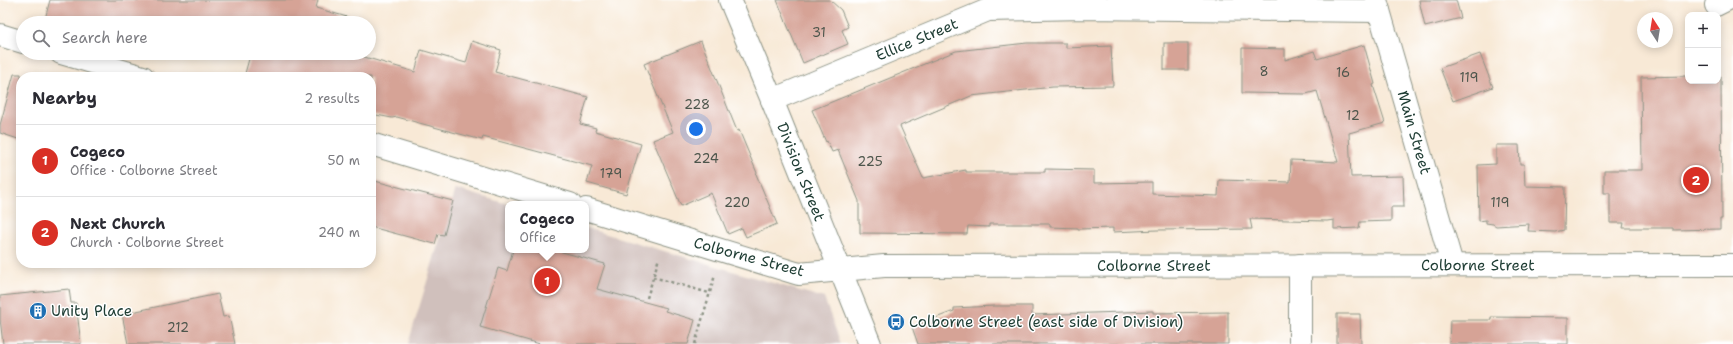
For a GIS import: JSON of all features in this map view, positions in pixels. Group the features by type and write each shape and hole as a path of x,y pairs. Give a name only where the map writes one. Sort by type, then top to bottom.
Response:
{"street":[{"name":"Division Street","path":"730,0 772,100 870,344"},
{"name":"Ellice Street","path":"772,100 988,10 1083,4 1377,6"},
{"name":"Main Street","path":"1377,6 1452,264"},
{"path":"0,35 16,40"},
{"path":"85,60 126,72"},
{"path":"376,146 560,201"},
{"name":"Colborne Street","path":"589,210 799,274 884,266 1733,264"},
{"path":"1300,266 1300,344"}],"path":[{"path":"646,298 660,254"},
{"path":"694,344 716,270"},
{"path":"653,277 709,294"}],"shaded area":[{"path":"455,189 505,203 505,253 589,253 589,229 824,298 841,344 408,344"}],"building":[{"path":"50,0 318,0 316,8 344,16 46,16"},
{"path":"777,0 830,0 841,10 848,27 842,30 848,44 803,63"},
{"path":"1419,0 1456,0 1461,18 1425,27"},
{"path":"472,41 501,50 495,72 588,97 580,124 596,128 595,131 641,144 626,194 587,183 592,166 483,137 482,140 397,117 392,118 376,115 376,72 245,72 249,60 375,60 415,72 421,50 466,63"},
{"path":"701,41 737,131 739,130 777,224 746,237 742,228 728,234 711,193 681,206 653,140 673,132 644,64"},
{"path":"1027,43 1066,43 1066,48 1111,46 1113,86 1053,87 971,96 900,126 923,178 966,170 966,172 1045,172 1045,169 1094,170 1094,183 1152,182 1152,194 1218,196 1219,180 1290,182 1291,160 1338,162 1317,91 1306,94 1242,93 1242,48 1285,49 1285,60 1314,51 1317,59 1364,45 1375,84 1373,85 1385,123 1349,133 1351,177 1403,176 1404,207 1391,207 1391,221 1360,222 1359,228 1334,229 1334,220 1250,219 1252,229 1113,232 1113,228 1078,229 1050,227 1050,224 989,224 989,227 968,226 967,234 860,233 859,201 838,150 832,152 812,110 956,51"},
{"path":"1164,43 1188,43 1188,70 1164,70"},
{"path":"1480,54 1493,87 1453,101 1440,68"},
{"path":"14,74 16,74 16,138 0,133 0,125"},
{"path":"1685,76 1685,84 1721,84 1721,76 1722,219 1720,219 1720,229 1673,230 1673,228 1623,228 1624,223 1610,223 1610,193 1604,193 1604,170 1642,170 1641,77"},
{"path":"1496,145 1519,145 1520,164 1524,164 1525,186 1565,187 1564,230 1555,232 1528,231 1529,224 1496,226 1486,223 1486,220 1479,221 1478,165 1496,164"},
{"path":"376,181 453,201 444,235 438,234 435,244 376,228"},
{"path":"512,253 566,253 605,264 597,289 667,308 665,311 695,320 688,344 540,344 480,327 498,268 507,271"},
{"name":"Unity Place","path":"69,289 71,303 76,303 81,344 3,344 0,319 0,296"},
{"path":"218,294 223,317 229,316 235,344 128,344 122,314"},
{"path":"1032,306 1032,315 1153,311 1153,313 1228,312 1228,344 918,344 912,327 954,311 954,308"},
{"path":"1337,314 1360,314 1361,344 1337,344"},
{"path":"1491,317 1568,318 1568,344 1449,344 1450,320 1491,320"}],"place":[{"name":"Next Church","path":"1696,180"},
{"name":"Cogeco","path":"547,281"},
{"name":"Unity Place","path":"38,311"},
{"name":"Colborne Street (east side of Division)","path":"896,322"}]}
